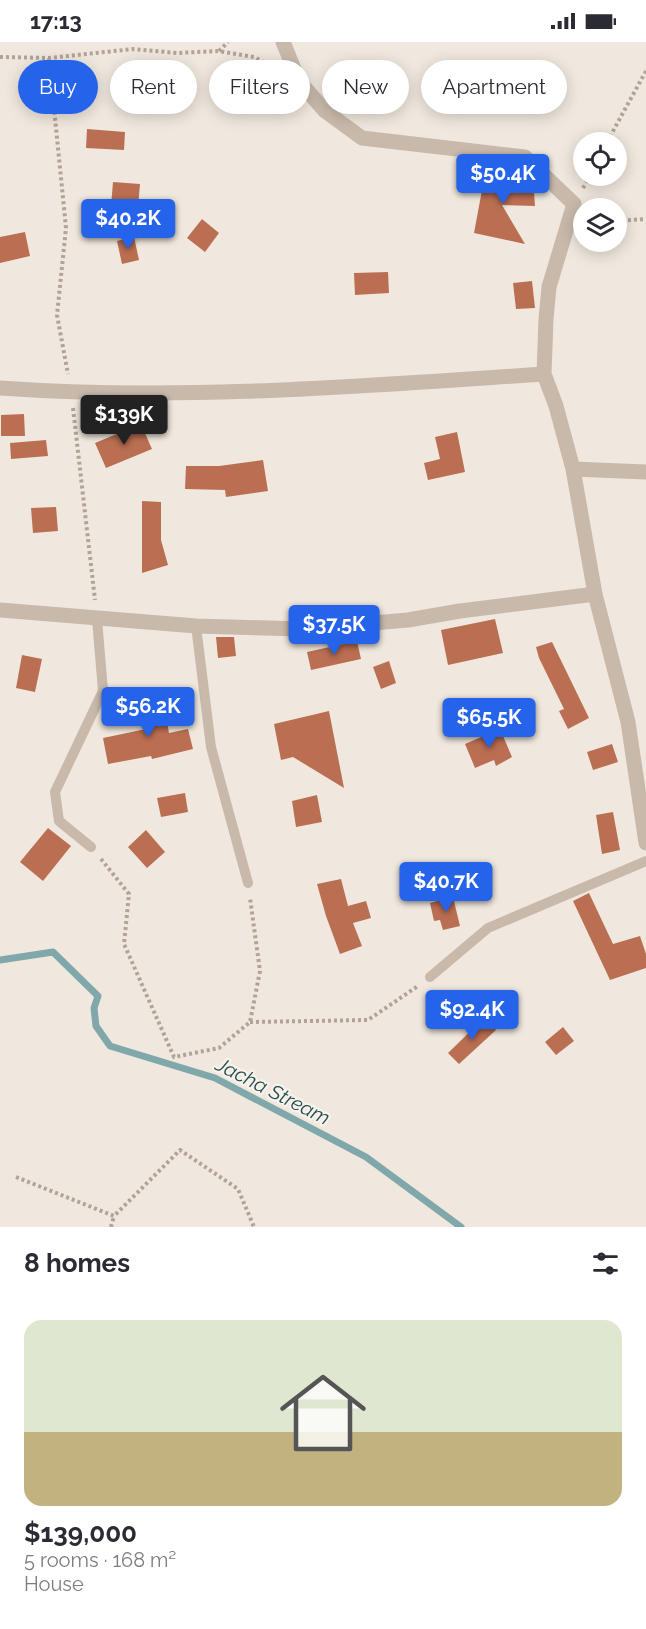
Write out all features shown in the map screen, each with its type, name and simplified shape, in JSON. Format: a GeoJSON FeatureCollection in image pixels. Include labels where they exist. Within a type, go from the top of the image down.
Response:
{"type":"FeatureCollection","features":[{"type":"Feature","properties":{"kind":"street"},"geometry":{"type":"LineString","coordinates":[[283,42],[290,60]]}},
{"type":"Feature","properties":{"kind":"street"},"geometry":{"type":"LineString","coordinates":[[310,94],[325,111],[362,138],[525,157],[574,204],[549,287],[544,374],[556,406],[573,469],[595,594],[628,722],[646,843]]}},
{"type":"Feature","properties":{"kind":"street"},"geometry":{"type":"LineString","coordinates":[[0,388],[71,393],[295,390],[544,374]]}},
{"type":"Feature","properties":{"kind":"street"},"geometry":{"type":"LineString","coordinates":[[573,469],[646,472]]}},
{"type":"Feature","properties":{"kind":"street"},"geometry":{"type":"LineString","coordinates":[[0,610],[196,626],[303,629],[360,625],[595,594]]}},
{"type":"Feature","properties":{"kind":"lane"},"geometry":{"type":"LineString","coordinates":[[91,847],[59,821],[55,792],[103,691],[98,619]]}},
{"type":"Feature","properties":{"kind":"lane"},"geometry":{"type":"LineString","coordinates":[[196,626],[211,747],[248,883]]}},
{"type":"Feature","properties":{"kind":"lane"},"geometry":{"type":"LineString","coordinates":[[430,977],[488,928],[646,861]]}},
{"type":"Feature","properties":{"kind":"path"},"geometry":{"type":"LineString","coordinates":[[218,51],[228,42]]}},
{"type":"Feature","properties":{"kind":"path"},"geometry":{"type":"LineString","coordinates":[[0,57],[49,58],[133,49],[177,53],[218,51],[260,60]]}},
{"type":"Feature","properties":{"kind":"path"},"geometry":{"type":"LineString","coordinates":[[49,58],[66,228],[57,315],[71,393],[98,619]]}},
{"type":"Feature","properties":{"kind":"path"},"geometry":{"type":"LineString","coordinates":[[612,132],[646,70]]}},
{"type":"Feature","properties":{"kind":"path"},"geometry":{"type":"LineString","coordinates":[[627,220],[646,219]]}},
{"type":"Feature","properties":{"kind":"path"},"geometry":{"type":"LineString","coordinates":[[91,847],[129,894],[124,944],[174,1057],[219,1048],[250,1022],[368,1020],[430,977]]}},
{"type":"Feature","properties":{"kind":"path"},"geometry":{"type":"LineString","coordinates":[[248,883],[260,970],[250,1022]]}},
{"type":"Feature","properties":{"kind":"path"},"geometry":{"type":"LineString","coordinates":[[111,1227],[114,1216],[180,1150],[238,1189],[254,1227]]}},
{"type":"Feature","properties":{"kind":"path"},"geometry":{"type":"LineString","coordinates":[[16,1177],[114,1216]]}},
{"type":"Feature","properties":{"kind":"building"},"geometry":{"type":"Polygon","coordinates":[[[87,129],[125,132],[124,150],[86,148],[87,129]]]}},
{"type":"Feature","properties":{"kind":"building"},"geometry":{"type":"Polygon","coordinates":[[[485,174],[529,175],[533,178],[535,206],[502,205],[525,244],[474,233],[485,174]]]}},
{"type":"Feature","properties":{"kind":"building"},"geometry":{"type":"Polygon","coordinates":[[[113,182],[140,184],[138,208],[111,206],[113,182]]]}},
{"type":"Feature","properties":{"kind":"building"},"geometry":{"type":"Polygon","coordinates":[[[202,219],[219,233],[205,252],[187,238],[202,219]]]}},
{"type":"Feature","properties":{"kind":"building"},"geometry":{"type":"Polygon","coordinates":[[[25,232],[30,256],[0,263],[0,237],[25,232]]]}},
{"type":"Feature","properties":{"kind":"building"},"geometry":{"type":"Polygon","coordinates":[[[134,237],[139,260],[122,264],[117,241],[134,237]]]}},
{"type":"Feature","properties":{"kind":"building"},"geometry":{"type":"Polygon","coordinates":[[[388,272],[389,293],[355,295],[354,273],[388,272]]]}},
{"type":"Feature","properties":{"kind":"building"},"geometry":{"type":"Polygon","coordinates":[[[532,281],[535,308],[516,309],[513,283],[532,281]]]}},
{"type":"Feature","properties":{"kind":"building"},"geometry":{"type":"Polygon","coordinates":[[[24,414],[25,436],[1,436],[1,415],[24,414]]]}},
{"type":"Feature","properties":{"kind":"building"},"geometry":{"type":"Polygon","coordinates":[[[141,424],[152,449],[106,468],[95,443],[141,424]]]}},
{"type":"Feature","properties":{"kind":"building"},"geometry":{"type":"Polygon","coordinates":[[[457,432],[465,472],[428,480],[424,463],[440,459],[435,437],[457,432]]]}},
{"type":"Feature","properties":{"kind":"building"},"geometry":{"type":"Polygon","coordinates":[[[46,440],[48,456],[11,459],[10,443],[46,440]]]}},
{"type":"Feature","properties":{"kind":"building"},"geometry":{"type":"Polygon","coordinates":[[[263,460],[268,491],[226,497],[225,490],[185,489],[186,466],[219,466],[263,460]]]}},
{"type":"Feature","properties":{"kind":"building"},"geometry":{"type":"Polygon","coordinates":[[[142,501],[161,502],[161,540],[168,565],[142,573],[142,501]]]}},
{"type":"Feature","properties":{"kind":"building"},"geometry":{"type":"Polygon","coordinates":[[[56,507],[58,531],[33,533],[31,508],[56,507]]]}},
{"type":"Feature","properties":{"kind":"building"},"geometry":{"type":"Polygon","coordinates":[[[495,619],[503,653],[448,665],[441,630],[495,619]]]}},
{"type":"Feature","properties":{"kind":"building"},"geometry":{"type":"Polygon","coordinates":[[[216,637],[234,637],[236,656],[218,658],[216,637]]]}},
{"type":"Feature","properties":{"kind":"building"},"geometry":{"type":"Polygon","coordinates":[[[357,641],[361,659],[311,670],[307,652],[357,641]]]}},
{"type":"Feature","properties":{"kind":"building"},"geometry":{"type":"Polygon","coordinates":[[[552,642],[589,718],[568,729],[559,711],[564,709],[536,647],[552,642]]]}},
{"type":"Feature","properties":{"kind":"building"},"geometry":{"type":"Polygon","coordinates":[[[22,655],[42,659],[35,692],[16,688],[22,655]]]}},
{"type":"Feature","properties":{"kind":"building"},"geometry":{"type":"Polygon","coordinates":[[[389,661],[396,683],[381,689],[373,667],[389,661]]]}},
{"type":"Feature","properties":{"kind":"building"},"geometry":{"type":"Polygon","coordinates":[[[163,700],[169,733],[188,729],[193,749],[152,759],[151,756],[108,764],[103,738],[146,729],[141,705],[163,700]]]}},
{"type":"Feature","properties":{"kind":"building"},"geometry":{"type":"Polygon","coordinates":[[[329,711],[344,788],[293,757],[281,760],[274,724],[329,711]]]}},
{"type":"Feature","properties":{"kind":"building"},"geometry":{"type":"Polygon","coordinates":[[[500,729],[512,757],[496,766],[494,760],[475,768],[465,744],[500,729]]]}},
{"type":"Feature","properties":{"kind":"building"},"geometry":{"type":"Polygon","coordinates":[[[612,744],[618,762],[593,770],[587,752],[612,744]]]}},
{"type":"Feature","properties":{"kind":"building"},"geometry":{"type":"Polygon","coordinates":[[[185,793],[188,812],[161,817],[157,798],[185,793]]]}},
{"type":"Feature","properties":{"kind":"building"},"geometry":{"type":"Polygon","coordinates":[[[317,795],[322,822],[296,827],[292,801],[317,795]]]}},
{"type":"Feature","properties":{"kind":"building"},"geometry":{"type":"Polygon","coordinates":[[[613,812],[620,850],[602,854],[596,815],[613,812]]]}},
{"type":"Feature","properties":{"kind":"building"},"geometry":{"type":"Polygon","coordinates":[[[48,828],[71,846],[43,881],[20,862],[48,828]]]}},
{"type":"Feature","properties":{"kind":"building"},"geometry":{"type":"Polygon","coordinates":[[[146,830],[165,852],[147,868],[128,847],[146,830]]]}},
{"type":"Feature","properties":{"kind":"building"},"geometry":{"type":"Polygon","coordinates":[[[341,879],[348,906],[366,901],[371,918],[353,923],[362,946],[340,954],[317,884],[341,879]]]}},
{"type":"Feature","properties":{"kind":"building"},"geometry":{"type":"Polygon","coordinates":[[[589,893],[613,944],[640,936],[646,954],[646,968],[610,980],[573,901],[589,893]]]}},
{"type":"Feature","properties":{"kind":"building"},"geometry":{"type":"Polygon","coordinates":[[[453,897],[460,926],[443,930],[440,920],[434,921],[430,903],[453,897]]]}},
{"type":"Feature","properties":{"kind":"building"},"geometry":{"type":"Polygon","coordinates":[[[485,1017],[496,1030],[459,1064],[448,1053],[485,1017]]]}},
{"type":"Feature","properties":{"kind":"building"},"geometry":{"type":"Polygon","coordinates":[[[563,1027],[574,1041],[556,1055],[545,1042],[563,1027]]]}},
{"type":"Feature","properties":{"kind":"waterway","name":"Jacha Stream"},"geometry":{"type":"LineString","coordinates":[[0,960],[53,952],[98,996],[94,1008],[96,1026],[110,1046],[215,1078],[366,1157],[461,1227]]}}]}
